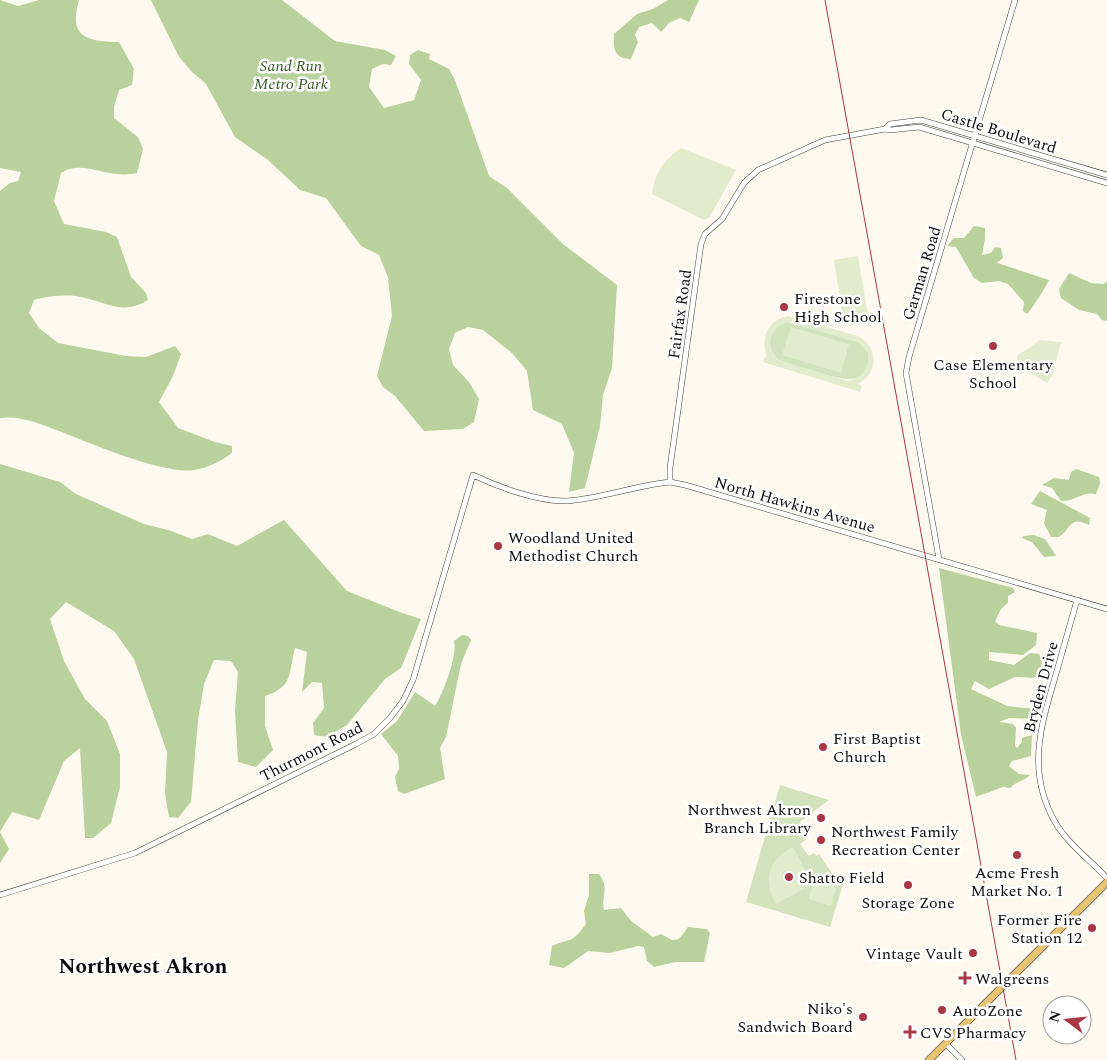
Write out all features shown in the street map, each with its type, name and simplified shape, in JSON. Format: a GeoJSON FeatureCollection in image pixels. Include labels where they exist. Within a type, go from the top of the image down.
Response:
{"type":"FeatureCollection","features":[{"type":"Feature","properties":{"kind":"main road"},"geometry":{"type":"LineString","coordinates":[[929,1060],[1107,882]]}},
{"type":"Feature","properties":{"kind":"street","name":"Garman Road"},"geometry":{"type":"LineString","coordinates":[[938,559],[906,373],[1016,0]]}},
{"type":"Feature","properties":{"kind":"street","name":"Castle Boulevard"},"geometry":{"type":"LineString","coordinates":[[885,129],[890,124],[921,120],[1107,175]]}},
{"type":"Feature","properties":{"kind":"street","name":"Castle Boulevard"},"geometry":{"type":"LineString","coordinates":[[758,170],[825,140],[885,129],[919,127],[1107,183]]}},
{"type":"Feature","properties":{"kind":"street","name":"Fairfax Road"},"geometry":{"type":"LineString","coordinates":[[670,482],[670,468],[701,244],[705,234],[722,219],[743,185],[758,170]]}},
{"type":"Feature","properties":{"kind":"street","name":"North Hawkins Avenue"},"geometry":{"type":"LineString","coordinates":[[473,474],[504,487],[547,499],[564,501],[670,482],[1107,609]]}},
{"type":"Feature","properties":{"kind":"street","name":"Thurmont Road"},"geometry":{"type":"LineString","coordinates":[[0,895],[135,853],[374,734],[399,707],[413,680],[473,474]]}},
{"type":"Feature","properties":{"kind":"street","name":"Bryden Drive"},"geometry":{"type":"LineString","coordinates":[[1077,600],[1041,723],[1038,746],[1039,770],[1043,794],[1056,823],[1107,878]]}},
{"type":"Feature","properties":{"kind":"street"},"geometry":{"type":"LineString","coordinates":[[946,1044],[962,1060]]}},
{"type":"Feature","properties":{"kind":"green space"},"geometry":{"type":"Polygon","coordinates":[[[0,0],[18,6],[39,0],[79,0],[76,13],[78,30],[89,38],[119,42],[134,69],[132,85],[119,90],[114,107],[114,118],[138,137],[143,149],[137,173],[116,174],[78,168],[69,169],[61,173],[54,201],[64,224],[106,232],[117,237],[131,277],[146,293],[148,300],[139,305],[122,307],[75,296],[51,297],[34,300],[29,313],[39,328],[58,343],[126,356],[146,357],[175,346],[181,354],[173,376],[159,402],[178,428],[215,442],[232,446],[232,453],[214,464],[194,470],[165,468],[107,450],[38,423],[23,419],[0,418],[0,191],[10,183],[18,181],[21,172],[0,168],[0,0]]]}},
{"type":"Feature","properties":{"kind":"green space","name":"Sand Run Metro Park"},"geometry":{"type":"Polygon","coordinates":[[[151,0],[282,0],[335,41],[385,50],[396,56],[391,65],[383,64],[372,69],[369,87],[384,108],[414,100],[421,80],[409,64],[410,55],[418,50],[430,54],[429,59],[449,69],[455,80],[489,176],[507,188],[563,244],[617,285],[612,368],[603,395],[600,426],[585,488],[569,492],[574,453],[562,424],[533,410],[527,371],[512,353],[483,330],[468,327],[455,333],[449,349],[453,365],[469,382],[479,399],[474,422],[463,429],[424,431],[395,396],[383,387],[377,376],[392,316],[388,277],[379,255],[361,246],[326,198],[300,190],[268,160],[235,137],[206,84],[179,57],[151,0]]]}},
{"type":"Feature","properties":{"kind":"green space"},"geometry":{"type":"Polygon","coordinates":[[[668,0],[699,0],[689,22],[680,18],[669,23],[661,32],[652,23],[639,27],[635,35],[638,42],[631,59],[625,59],[618,55],[614,48],[614,34],[637,14],[653,9],[668,0]]]}},
{"type":"Feature","properties":{"kind":"green space"},"geometry":{"type":"Polygon","coordinates":[[[681,148],[736,170],[709,218],[704,220],[652,194],[655,180],[661,167],[681,148]]]}},
{"type":"Feature","properties":{"kind":"green space"},"geometry":{"type":"Polygon","coordinates":[[[974,226],[985,228],[982,255],[991,253],[995,247],[1001,248],[1003,258],[997,263],[1049,280],[1027,314],[1023,311],[1024,302],[1008,284],[999,281],[982,283],[974,278],[956,247],[947,246],[954,238],[964,238],[974,226]]]}},
{"type":"Feature","properties":{"kind":"green space"},"geometry":{"type":"Polygon","coordinates":[[[858,256],[869,322],[844,326],[834,260],[858,256]]]}},
{"type":"Feature","properties":{"kind":"green space"},"geometry":{"type":"Polygon","coordinates":[[[1069,273],[1091,283],[1104,284],[1107,281],[1107,321],[1102,320],[1097,314],[1079,310],[1061,298],[1059,289],[1069,273]]]}},
{"type":"Feature","properties":{"kind":"green space"},"geometry":{"type":"Polygon","coordinates":[[[788,316],[858,336],[865,341],[873,353],[874,360],[870,373],[858,384],[862,386],[860,392],[763,362],[765,357],[767,357],[764,344],[767,331],[770,326],[781,318],[788,316]],[[787,322],[776,329],[770,344],[771,350],[779,360],[847,381],[861,375],[868,363],[868,353],[859,342],[787,322]]]}},
{"type":"Feature","properties":{"kind":"green space"},"geometry":{"type":"Polygon","coordinates":[[[787,322],[859,342],[868,353],[868,365],[865,373],[852,379],[843,379],[779,360],[771,349],[771,338],[776,329],[787,322]]]}},
{"type":"Feature","properties":{"kind":"green space"},"geometry":{"type":"Polygon","coordinates":[[[791,327],[849,344],[841,373],[782,355],[791,327]]]}},
{"type":"Feature","properties":{"kind":"green space"},"geometry":{"type":"Polygon","coordinates":[[[1040,340],[1061,342],[1053,374],[1047,383],[1029,372],[1017,359],[1017,356],[1040,340]]]}},
{"type":"Feature","properties":{"kind":"green space"},"geometry":{"type":"Polygon","coordinates":[[[0,464],[60,482],[76,494],[144,524],[192,539],[208,534],[237,546],[284,520],[347,591],[421,619],[401,668],[385,679],[347,725],[326,737],[314,735],[313,723],[324,708],[322,683],[312,682],[302,692],[307,652],[295,648],[290,672],[285,683],[281,688],[265,696],[265,726],[273,750],[256,767],[238,762],[235,710],[238,672],[231,661],[214,660],[204,684],[198,720],[191,802],[178,818],[169,817],[165,793],[167,752],[134,659],[114,631],[66,602],[50,619],[64,661],[85,699],[107,721],[120,754],[120,787],[111,823],[93,838],[85,838],[80,748],[64,761],[39,820],[12,812],[0,832],[0,464]]]}},
{"type":"Feature","properties":{"kind":"green space"},"geometry":{"type":"Polygon","coordinates":[[[1076,469],[1099,477],[1100,483],[1096,494],[1086,494],[1061,501],[1052,488],[1042,485],[1054,478],[1069,480],[1071,472],[1076,469]]]}},
{"type":"Feature","properties":{"kind":"green space"},"geometry":{"type":"Polygon","coordinates":[[[1040,491],[1090,518],[1089,525],[1078,521],[1074,522],[1059,537],[1051,537],[1044,523],[1047,510],[1031,504],[1040,491]]]}},
{"type":"Feature","properties":{"kind":"green space"},"geometry":{"type":"Polygon","coordinates":[[[1034,535],[1045,539],[1056,556],[1044,557],[1032,542],[1022,538],[1023,536],[1034,535]]]}},
{"type":"Feature","properties":{"kind":"green space"},"geometry":{"type":"Polygon","coordinates":[[[939,568],[1013,588],[1015,592],[1008,596],[1008,603],[1001,609],[995,621],[999,625],[1037,633],[1036,645],[1023,655],[989,652],[989,660],[1014,665],[1030,653],[1039,654],[1042,660],[1037,678],[1015,677],[989,689],[975,681],[971,689],[1007,706],[1036,709],[1038,715],[1035,719],[1009,718],[999,722],[1013,724],[1016,728],[1015,746],[1017,748],[1022,742],[1022,738],[1032,735],[1031,756],[1012,761],[1009,766],[1019,774],[1030,775],[1010,788],[1003,787],[976,797],[961,735],[939,568]]]}},
{"type":"Feature","properties":{"kind":"green space"},"geometry":{"type":"Polygon","coordinates":[[[462,635],[468,636],[471,640],[461,664],[446,737],[440,748],[445,779],[404,794],[398,791],[395,777],[399,769],[398,756],[381,734],[397,721],[415,692],[435,706],[446,684],[452,664],[455,647],[454,641],[462,635]]]}},
{"type":"Feature","properties":{"kind":"green space"},"geometry":{"type":"Polygon","coordinates":[[[780,785],[829,800],[800,822],[809,835],[802,834],[806,840],[800,844],[809,856],[814,853],[817,856],[819,854],[835,878],[844,881],[830,927],[746,902],[780,785]]]}},
{"type":"Feature","properties":{"kind":"green space"},"geometry":{"type":"Polygon","coordinates":[[[0,832],[9,849],[0,863],[0,832]]]}},
{"type":"Feature","properties":{"kind":"green space","name":"Shatto Field"},"geometry":{"type":"Polygon","coordinates":[[[793,847],[812,883],[776,904],[769,887],[770,871],[778,858],[793,847]]]}},
{"type":"Feature","properties":{"kind":"green space"},"geometry":{"type":"Polygon","coordinates":[[[589,874],[599,874],[602,879],[605,888],[604,910],[621,908],[631,921],[653,937],[661,934],[672,940],[679,939],[688,927],[707,929],[710,933],[704,962],[676,962],[654,967],[647,961],[644,947],[638,946],[610,953],[588,951],[564,968],[549,965],[552,946],[571,940],[586,924],[584,911],[589,895],[589,874]]]}},
{"type":"Feature","properties":{"kind":"green space"},"geometry":{"type":"Polygon","coordinates":[[[815,878],[837,885],[831,906],[809,899],[815,878]]]}},
{"type":"Feature","properties":{"kind":"railway"},"geometry":{"type":"LineString","coordinates":[[825,0],[1016,1060]]}},
{"type":"Feature","properties":{"kind":"place","name":"Firestone High School"},"geometry":{"type":"Point","coordinates":[784,307]}},
{"type":"Feature","properties":{"kind":"place","name":"Case Elementary School"},"geometry":{"type":"Point","coordinates":[993,346]}},
{"type":"Feature","properties":{"kind":"place","name":"Woodland United Methodist Church"},"geometry":{"type":"Point","coordinates":[498,546]}},
{"type":"Feature","properties":{"kind":"place","name":"First Baptist Church"},"geometry":{"type":"Point","coordinates":[823,747]}},
{"type":"Feature","properties":{"kind":"place","name":"Northwest Akron Branch Library"},"geometry":{"type":"Point","coordinates":[821,818]}},
{"type":"Feature","properties":{"kind":"place","name":"Northwest Family Recreation Center"},"geometry":{"type":"Point","coordinates":[821,840]}},
{"type":"Feature","properties":{"kind":"place","name":"Acme Fresh Market No. 1"},"geometry":{"type":"Point","coordinates":[1017,855]}},
{"type":"Feature","properties":{"kind":"place","name":"Shatto Field"},"geometry":{"type":"Point","coordinates":[789,877]}},
{"type":"Feature","properties":{"kind":"place","name":"Storage Zone"},"geometry":{"type":"Point","coordinates":[908,885]}},
{"type":"Feature","properties":{"kind":"place","name":"Former Fire Station 12"},"geometry":{"type":"Point","coordinates":[1092,928]}},
{"type":"Feature","properties":{"kind":"place","name":"Vintage Vault"},"geometry":{"type":"Point","coordinates":[973,953]}},
{"type":"Feature","properties":{"kind":"place","name":"Walgreens"},"geometry":{"type":"Point","coordinates":[965,978]}},
{"type":"Feature","properties":{"kind":"place","name":"AutoZone"},"geometry":{"type":"Point","coordinates":[942,1010]}},
{"type":"Feature","properties":{"kind":"place","name":"Niko's Sandwich Board"},"geometry":{"type":"Point","coordinates":[863,1017]}},
{"type":"Feature","properties":{"kind":"place","name":"CVS Pharmacy"},"geometry":{"type":"Point","coordinates":[910,1032]}},
{"type":"Feature","properties":{"kind":"district","name":"Northwest Akron"},"geometry":{"type":"Point","coordinates":[143,966]}}]}
